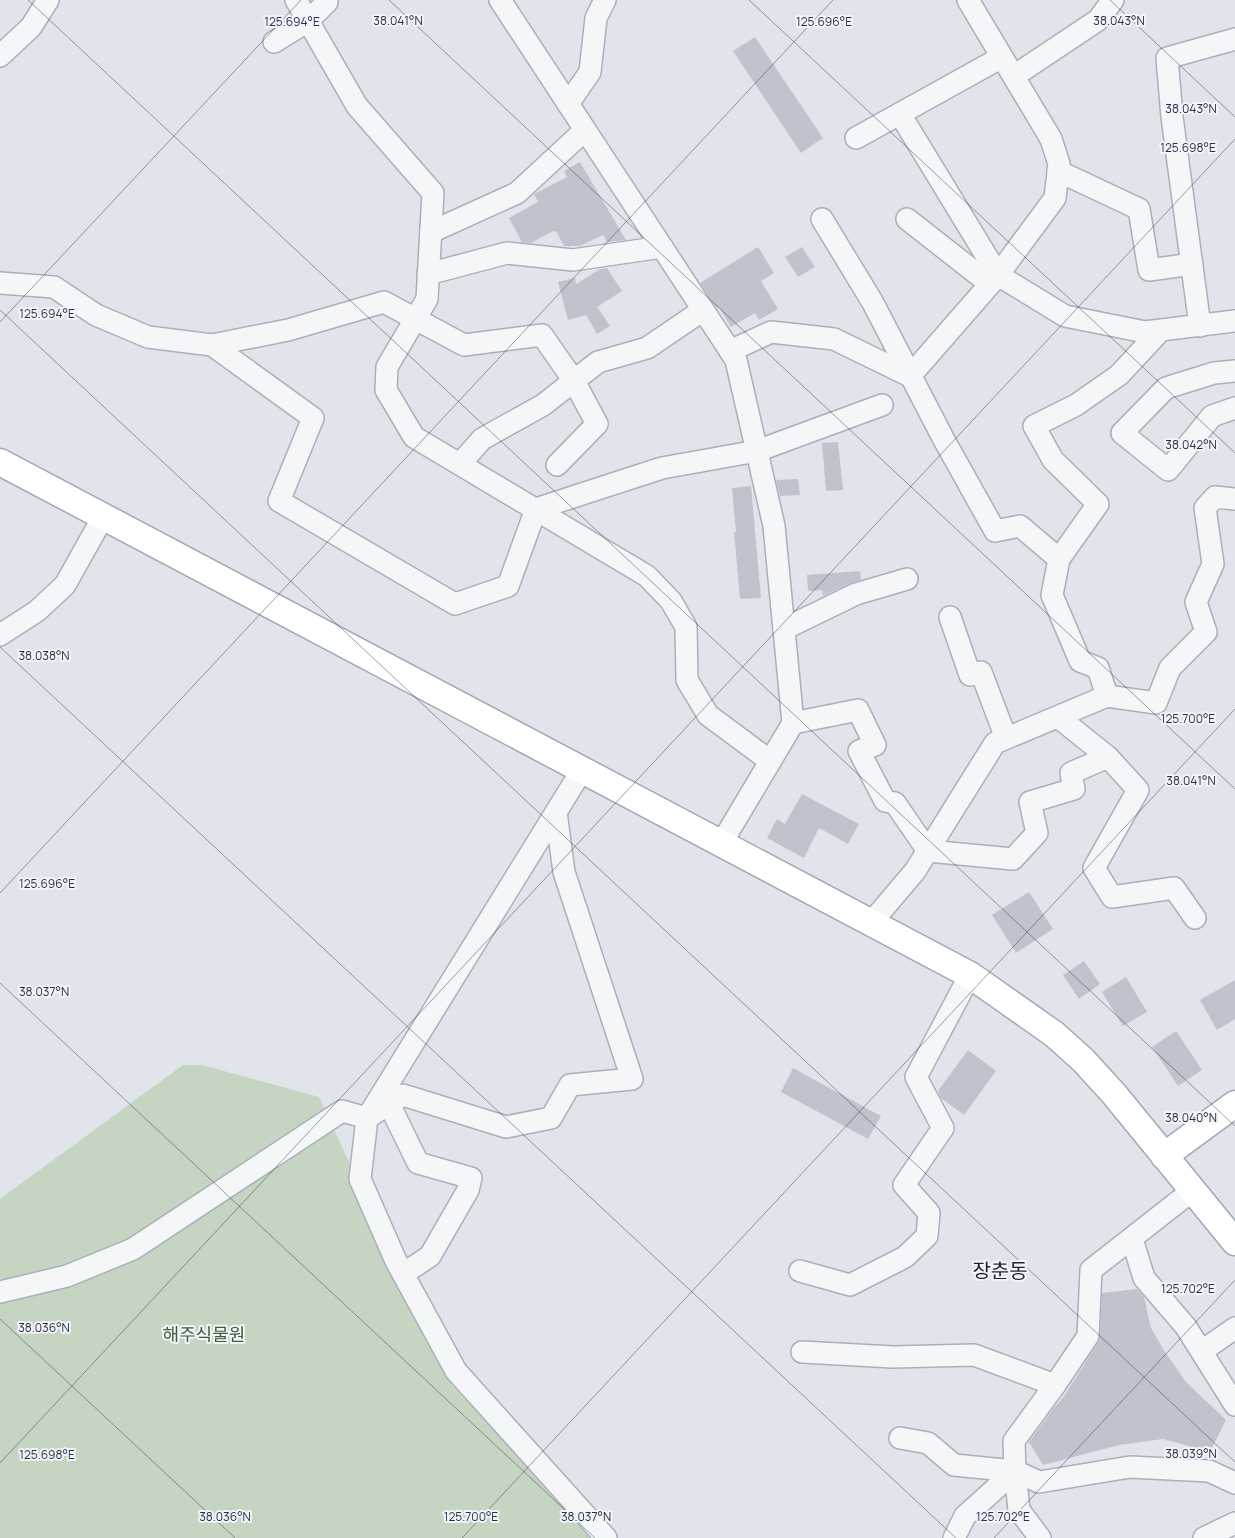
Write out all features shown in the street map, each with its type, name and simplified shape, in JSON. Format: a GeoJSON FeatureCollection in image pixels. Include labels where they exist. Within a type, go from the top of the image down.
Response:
{"type":"FeatureCollection","features":[{"type":"Feature","properties":{"kind":"main road"},"geometry":{"type":"LineString","coordinates":[[0,462],[970,975],[1054,1034],[1083,1060],[1114,1094],[1235,1242]]}},
{"type":"Feature","properties":{"kind":"main road"},"geometry":{"type":"LineString","coordinates":[[1164,1156],[1235,1104]]}},
{"type":"Feature","properties":{"kind":"street"},"geometry":{"type":"LineString","coordinates":[[0,56],[31,27],[48,0]]}},
{"type":"Feature","properties":{"kind":"street"},"geometry":{"type":"LineString","coordinates":[[296,0],[357,106],[433,193],[427,299],[387,367],[386,390],[414,437],[647,576],[671,601],[686,627],[687,680],[708,715],[770,761]]}},
{"type":"Feature","properties":{"kind":"street"},"geometry":{"type":"LineString","coordinates":[[274,42],[308,21],[327,0]]}},
{"type":"Feature","properties":{"kind":"street"},"geometry":{"type":"LineString","coordinates":[[500,0],[736,360],[774,526],[793,723],[721,844]]}},
{"type":"Feature","properties":{"kind":"street"},"geometry":{"type":"LineString","coordinates":[[568,104],[590,72],[596,18],[605,0]]}},
{"type":"Feature","properties":{"kind":"street"},"geometry":{"type":"LineString","coordinates":[[910,376],[994,279],[1055,198],[1059,164],[1051,140],[968,0]]}},
{"type":"Feature","properties":{"kind":"street"},"geometry":{"type":"LineString","coordinates":[[1014,76],[1098,20],[1113,0]]}},
{"type":"Feature","properties":{"kind":"street"},"geometry":{"type":"LineString","coordinates":[[1200,326],[1172,117],[1167,58],[1235,39]]}},
{"type":"Feature","properties":{"kind":"street"},"geometry":{"type":"LineString","coordinates":[[856,138],[1002,57]]}},
{"type":"Feature","properties":{"kind":"street"},"geometry":{"type":"LineString","coordinates":[[900,114],[994,279]]}},
{"type":"Feature","properties":{"kind":"street"},"geometry":{"type":"LineString","coordinates":[[431,232],[517,193],[585,130]]}},
{"type":"Feature","properties":{"kind":"street"},"geometry":{"type":"LineString","coordinates":[[1058,171],[1139,209],[1149,270],[1192,264]]}},
{"type":"Feature","properties":{"kind":"street"},"geometry":{"type":"LineString","coordinates":[[822,219],[873,303],[910,376],[996,531],[1020,526],[1059,559]]}},
{"type":"Feature","properties":{"kind":"street"},"geometry":{"type":"LineString","coordinates":[[907,219],[994,279],[1065,316],[1145,332],[1235,321]]}},
{"type":"Feature","properties":{"kind":"street"},"geometry":{"type":"LineString","coordinates":[[428,274],[507,253],[574,260],[662,247]]}},
{"type":"Feature","properties":{"kind":"street"},"geometry":{"type":"LineString","coordinates":[[0,283],[54,287],[96,315],[148,336],[212,345],[288,330],[384,302],[464,345],[542,334],[574,381],[597,424],[557,465]]}},
{"type":"Feature","properties":{"kind":"street"},"geometry":{"type":"LineString","coordinates":[[460,464],[482,439],[543,404],[598,362],[647,348],[703,310]]}},
{"type":"Feature","properties":{"kind":"street"},"geometry":{"type":"LineString","coordinates":[[1107,696],[1098,668],[1080,661],[1052,595],[1059,559],[1098,504],[1053,460],[1034,426],[1076,405],[1120,375],[1160,331]]}},
{"type":"Feature","properties":{"kind":"street"},"geometry":{"type":"LineString","coordinates":[[730,352],[772,332],[834,339],[910,376]]}},
{"type":"Feature","properties":{"kind":"street"},"geometry":{"type":"LineString","coordinates":[[212,345],[313,418],[279,501],[455,604],[508,586],[536,509]]}},
{"type":"Feature","properties":{"kind":"street"},"geometry":{"type":"LineString","coordinates":[[1235,371],[1214,373],[1166,388],[1122,433],[1168,470],[1212,416],[1235,408]]}},
{"type":"Feature","properties":{"kind":"street"},"geometry":{"type":"LineString","coordinates":[[536,509],[662,468],[757,451],[882,405]]}},
{"type":"Feature","properties":{"kind":"street"},"geometry":{"type":"LineString","coordinates":[[871,923],[915,871],[994,743],[1107,696],[1156,703],[1170,668],[1206,632],[1196,602],[1213,564],[1205,508],[1215,497],[1235,499]]}},
{"type":"Feature","properties":{"kind":"street"},"geometry":{"type":"LineString","coordinates":[[0,635],[37,611],[65,585],[103,517]]}},
{"type":"Feature","properties":{"kind":"street"},"geometry":{"type":"LineString","coordinates":[[784,629],[856,594],[907,579]]}},
{"type":"Feature","properties":{"kind":"street"},"geometry":{"type":"LineString","coordinates":[[950,617],[970,675],[981,672],[1006,738]]}},
{"type":"Feature","properties":{"kind":"street"},"geometry":{"type":"LineString","coordinates":[[793,723],[858,710],[874,745],[859,751],[886,801],[895,803],[928,851]]}},
{"type":"Feature","properties":{"kind":"street"},"geometry":{"type":"LineString","coordinates":[[1058,716],[1108,757],[1138,790],[1094,868],[1112,897],[1174,888],[1195,918]]}},
{"type":"Feature","properties":{"kind":"street"},"geometry":{"type":"LineString","coordinates":[[928,851],[1013,858],[1037,833],[1030,802],[1074,789],[1071,773],[1108,757]]}},
{"type":"Feature","properties":{"kind":"street"},"geometry":{"type":"LineString","coordinates":[[582,770],[367,1118],[360,1179],[396,1261],[456,1371],[606,1538]]}},
{"type":"Feature","properties":{"kind":"street"},"geometry":{"type":"LineString","coordinates":[[0,1292],[67,1276],[133,1249],[342,1111],[367,1118],[403,1095],[506,1127],[551,1118],[570,1085],[632,1079],[564,872],[556,812]]}},
{"type":"Feature","properties":{"kind":"street"},"geometry":{"type":"LineString","coordinates":[[800,1271],[850,1284],[905,1257],[926,1236],[929,1213],[904,1185],[943,1128],[916,1077],[970,975]]}},
{"type":"Feature","properties":{"kind":"street"},"geometry":{"type":"LineString","coordinates":[[389,1104],[418,1162],[471,1178],[468,1190],[430,1256],[403,1274]]}},
{"type":"Feature","properties":{"kind":"street"},"geometry":{"type":"LineString","coordinates":[[1040,1538],[1018,1510],[1014,1440],[1055,1385],[1088,1336],[1091,1270],[1193,1190]]}},
{"type":"Feature","properties":{"kind":"street"},"geometry":{"type":"LineString","coordinates":[[1132,1239],[1144,1278],[1186,1326],[1235,1406]]}},
{"type":"Feature","properties":{"kind":"street"},"geometry":{"type":"LineString","coordinates":[[1202,1351],[1235,1328]]}},
{"type":"Feature","properties":{"kind":"street"},"geometry":{"type":"LineString","coordinates":[[802,1352],[893,1357],[974,1355],[1055,1385]]}},
{"type":"Feature","properties":{"kind":"street"},"geometry":{"type":"LineString","coordinates":[[900,1438],[928,1443],[954,1465],[1015,1471],[1039,1482],[1130,1467],[1209,1471],[1235,1483]]}},
{"type":"Feature","properties":{"kind":"street"},"geometry":{"type":"LineString","coordinates":[[954,1538],[965,1516],[1015,1471]]}},
{"type":"Feature","properties":{"kind":"street"},"geometry":{"type":"LineString","coordinates":[[1204,1538],[1235,1523]]}},
{"type":"Feature","properties":{"kind":"green space","name":"해주식물원"},"geometry":{"type":"Polygon","coordinates":[[[183,1065],[202,1065],[319,1097],[452,1385],[595,1538],[0,1538],[0,1199],[183,1065]]]}},
{"type":"Feature","properties":{"kind":"building"},"geometry":{"type":"Polygon","coordinates":[[[755,37],[823,138],[801,153],[733,51],[755,37]]]}},
{"type":"Feature","properties":{"kind":"building"},"geometry":{"type":"Polygon","coordinates":[[[580,162],[626,240],[607,242],[603,235],[580,246],[564,246],[556,231],[553,231],[531,243],[522,242],[509,218],[538,202],[534,194],[567,177],[564,171],[580,162]]]}},
{"type":"Feature","properties":{"kind":"building"},"geometry":{"type":"Polygon","coordinates":[[[758,247],[774,273],[761,281],[778,309],[759,320],[755,313],[731,327],[719,307],[717,308],[700,283],[758,247]]]}},
{"type":"Feature","properties":{"kind":"building"},"geometry":{"type":"Polygon","coordinates":[[[802,247],[815,267],[798,277],[785,257],[802,247]]]}},
{"type":"Feature","properties":{"kind":"building"},"geometry":{"type":"Polygon","coordinates":[[[607,268],[622,291],[597,307],[610,326],[597,334],[586,315],[568,320],[558,282],[575,278],[576,284],[600,269],[607,268]]]}},
{"type":"Feature","properties":{"kind":"building"},"geometry":{"type":"Polygon","coordinates":[[[838,442],[843,490],[826,491],[822,443],[838,442]]]}},
{"type":"Feature","properties":{"kind":"building"},"geometry":{"type":"Polygon","coordinates":[[[798,479],[800,495],[780,496],[776,480],[798,479]]]}},
{"type":"Feature","properties":{"kind":"building"},"geometry":{"type":"Polygon","coordinates":[[[751,486],[761,598],[740,599],[732,488],[751,486]]]}},
{"type":"Feature","properties":{"kind":"building"},"geometry":{"type":"Polygon","coordinates":[[[860,571],[861,580],[823,596],[822,590],[808,591],[807,575],[860,571]]]}},
{"type":"Feature","properties":{"kind":"building"},"geometry":{"type":"Polygon","coordinates":[[[802,794],[859,824],[848,844],[819,828],[804,858],[767,838],[777,819],[785,824],[802,794]]]}},
{"type":"Feature","properties":{"kind":"building"},"geometry":{"type":"Polygon","coordinates":[[[1029,892],[1053,929],[1016,953],[992,915],[1029,892]]]}},
{"type":"Feature","properties":{"kind":"building"},"geometry":{"type":"Polygon","coordinates":[[[1084,961],[1100,984],[1079,999],[1063,975],[1084,961]]]}},
{"type":"Feature","properties":{"kind":"building"},"geometry":{"type":"Polygon","coordinates":[[[1126,977],[1147,1012],[1123,1026],[1102,992],[1126,977]]]}},
{"type":"Feature","properties":{"kind":"building"},"geometry":{"type":"Polygon","coordinates":[[[1235,980],[1235,1019],[1217,1030],[1200,1000],[1235,980]]]}},
{"type":"Feature","properties":{"kind":"building"},"geometry":{"type":"Polygon","coordinates":[[[1176,1031],[1202,1070],[1178,1086],[1152,1047],[1176,1031]]]}},
{"type":"Feature","properties":{"kind":"building"},"geometry":{"type":"Polygon","coordinates":[[[968,1050],[996,1071],[964,1115],[941,1098],[938,1091],[968,1050]]]}},
{"type":"Feature","properties":{"kind":"building"},"geometry":{"type":"Polygon","coordinates":[[[793,1068],[881,1116],[868,1139],[781,1092],[793,1068]]]}},
{"type":"Feature","properties":{"kind":"building"},"geometry":{"type":"Polygon","coordinates":[[[1137,1289],[1144,1297],[1151,1328],[1163,1349],[1186,1382],[1226,1420],[1210,1452],[1163,1439],[1119,1445],[1043,1465],[1029,1442],[1063,1398],[1098,1343],[1100,1337],[1102,1293],[1137,1289]]]}},
{"type":"Feature","properties":{"kind":"district","name":"장춘동"},"geometry":{"type":"Point","coordinates":[1000,1270]}}]}
